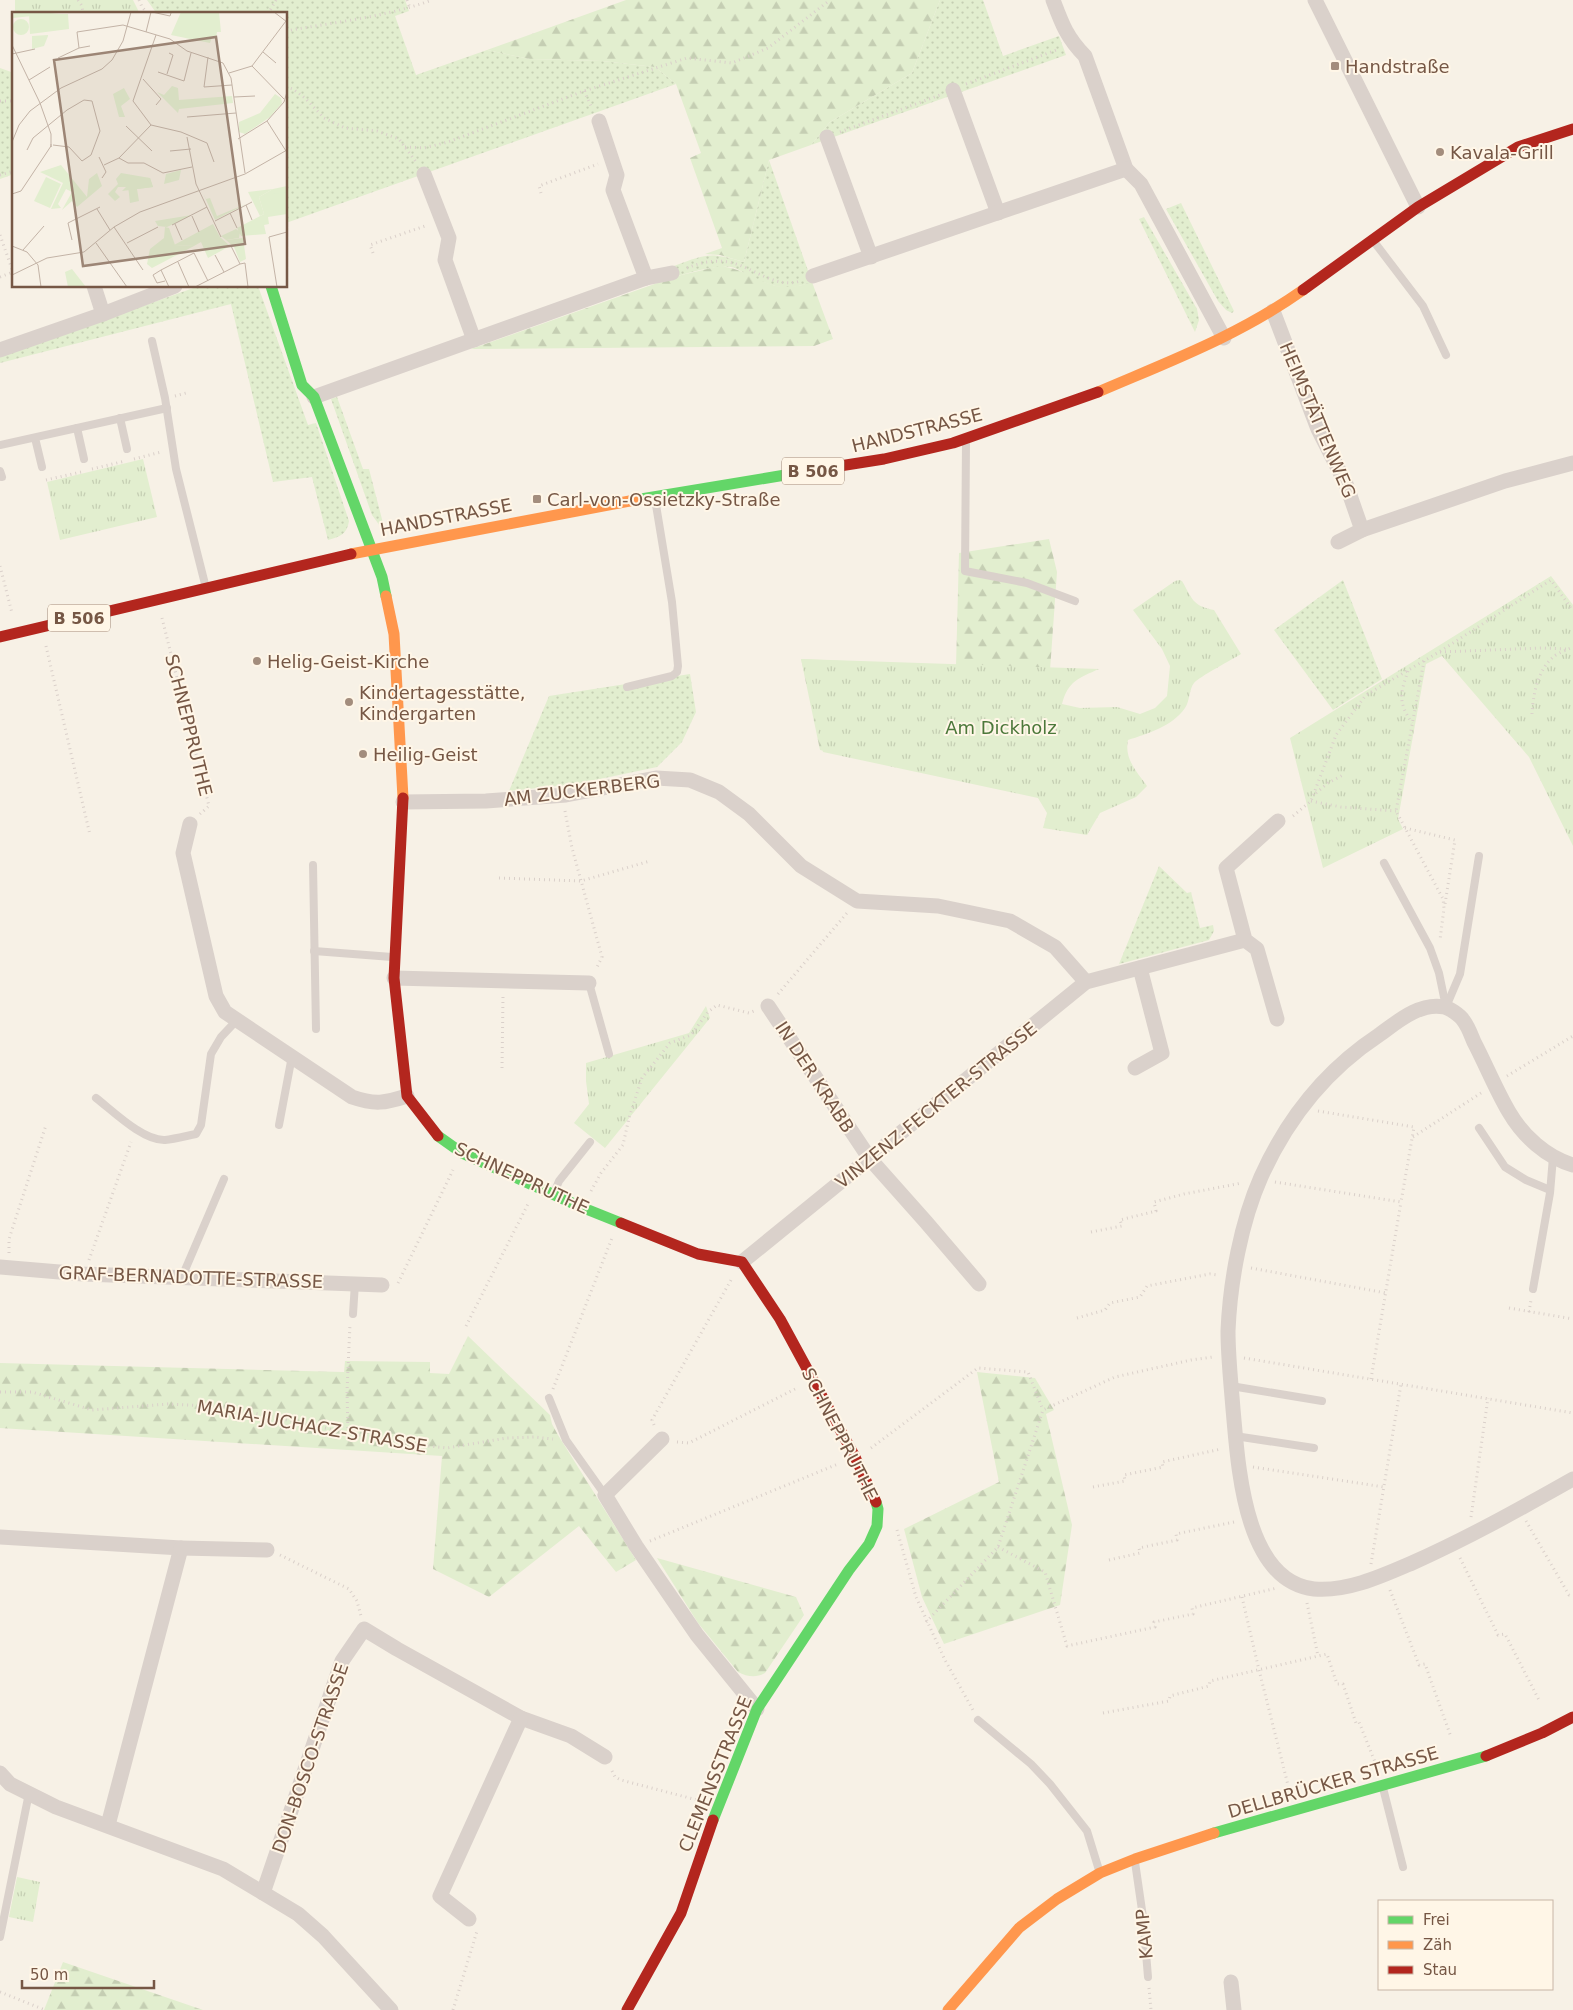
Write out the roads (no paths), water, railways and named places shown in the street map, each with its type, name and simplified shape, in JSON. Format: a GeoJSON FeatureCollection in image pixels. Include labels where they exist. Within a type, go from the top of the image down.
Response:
{"type":"FeatureCollection","features":[{"type":"Feature","properties":{"kind":"main road","name":"HANDSTRASSE"},"geometry":{"type":"LineString","coordinates":[[0,638],[372,548],[654,497],[884,459],[966,438],[1078,400],[1224,338],[1273,311],[1418,207],[1518,147],[1573,129]]}},
{"type":"Feature","properties":{"kind":"main road"},"geometry":{"type":"LineString","coordinates":[[273,288],[302,385],[314,397],[372,548],[382,577],[394,634],[403,802],[394,978],[408,1096]]}},
{"type":"Feature","properties":{"kind":"main road","name":"SCHNEPPRUTHE"},"geometry":{"type":"LineString","coordinates":[[408,1096],[438,1136],[462,1153],[618,1223],[698,1254],[742,1262],[780,1320],[855,1457],[878,1509]]}},
{"type":"Feature","properties":{"kind":"main road","name":"CLEMENSSTRASSE"},"geometry":{"type":"LineString","coordinates":[[627,2010],[681,1913],[718,1805],[756,1708],[849,1570],[869,1544],[876,1526],[878,1509]]}},
{"type":"Feature","properties":{"kind":"main road","name":"DELLBRÜCKER STRASSE"},"geometry":{"type":"LineString","coordinates":[[948,2010],[1019,1928],[1057,1899],[1100,1873],[1135,1858],[1215,1833],[1479,1759],[1542,1733],[1573,1717]]}},
{"type":"Feature","properties":{"kind":"street"},"geometry":{"type":"LineString","coordinates":[[1053,0],[1064,29],[1073,44],[1085,56],[1126,169],[1142,184],[1224,338]]}},
{"type":"Feature","properties":{"kind":"street"},"geometry":{"type":"LineString","coordinates":[[1315,0],[1418,207]]}},
{"type":"Feature","properties":{"kind":"street"},"geometry":{"type":"LineString","coordinates":[[953,90],[998,213]]}},
{"type":"Feature","properties":{"kind":"street"},"geometry":{"type":"LineString","coordinates":[[599,122],[617,175],[613,190],[646,278]]}},
{"type":"Feature","properties":{"kind":"street"},"geometry":{"type":"LineString","coordinates":[[827,137],[872,257]]}},
{"type":"Feature","properties":{"kind":"street"},"geometry":{"type":"LineString","coordinates":[[813,276],[1126,169]]}},
{"type":"Feature","properties":{"kind":"street"},"geometry":{"type":"LineString","coordinates":[[424,174],[449,238],[445,260],[474,340]]}},
{"type":"Feature","properties":{"kind":"street"},"geometry":{"type":"LineString","coordinates":[[314,397],[646,278],[672,273]]}},
{"type":"Feature","properties":{"kind":"street"},"geometry":{"type":"LineString","coordinates":[[95,288],[103,314]]}},
{"type":"Feature","properties":{"kind":"street"},"geometry":{"type":"LineString","coordinates":[[0,350],[170,288]]}},
{"type":"Feature","properties":{"kind":"street","name":"HEIMSTÄTTENWEG"},"geometry":{"type":"LineString","coordinates":[[1273,311],[1318,430],[1346,484],[1362,530]]}},
{"type":"Feature","properties":{"kind":"street"},"geometry":{"type":"LineString","coordinates":[[1338,542],[1362,530],[1505,481],[1573,463]]}},
{"type":"Feature","properties":{"kind":"street","name":"AM ZUCKERBERG"},"geometry":{"type":"LineString","coordinates":[[403,802],[486,801],[566,795],[656,778],[690,780],[720,792],[749,814],[801,866],[857,901],[938,906],[1010,922],[1054,947],[1086,982]]}},
{"type":"Feature","properties":{"kind":"street"},"geometry":{"type":"LineString","coordinates":[[1276,1019],[1257,949],[1245,940],[1226,868],[1278,822]]}},
{"type":"Feature","properties":{"kind":"street"},"geometry":{"type":"LineString","coordinates":[[190,824],[183,853],[216,996],[226,1012],[352,1097],[368,1102],[388,1102],[408,1096]]}},
{"type":"Feature","properties":{"kind":"street","name":"VINZENZ-FECKTER-STRASSE"},"geometry":{"type":"LineString","coordinates":[[742,1262],[1086,982],[1245,940]]}},
{"type":"Feature","properties":{"kind":"street"},"geometry":{"type":"LineString","coordinates":[[1135,1068],[1162,1053],[1140,968]]}},
{"type":"Feature","properties":{"kind":"street"},"geometry":{"type":"LineString","coordinates":[[394,978],[589,983]]}},
{"type":"Feature","properties":{"kind":"street","name":"IN DER KRABB"},"geometry":{"type":"LineString","coordinates":[[768,1006],[870,1159],[979,1284]]}},
{"type":"Feature","properties":{"kind":"street"},"geometry":{"type":"LineString","coordinates":[[1573,1165],[1553,1157],[1524,1133],[1509,1112],[1463,1019],[1446,1007],[1427,1006],[1407,1016],[1354,1052],[1320,1085],[1281,1138],[1260,1180],[1246,1224],[1235,1270],[1228,1329],[1228,1356],[1238,1464],[1249,1519],[1257,1541],[1269,1561],[1293,1583],[1311,1588],[1329,1589],[1384,1575],[1453,1545],[1573,1479]]}},
{"type":"Feature","properties":{"kind":"street","name":"GRAF-BERNADOTTE-STRASSE"},"geometry":{"type":"LineString","coordinates":[[4,1268],[83,1274],[382,1285]]}},
{"type":"Feature","properties":{"kind":"street"},"geometry":{"type":"LineString","coordinates":[[662,1439],[605,1495],[636,1546],[697,1635],[756,1708]]}},
{"type":"Feature","properties":{"kind":"street"},"geometry":{"type":"LineString","coordinates":[[0,1536],[181,1548],[267,1550]]}},
{"type":"Feature","properties":{"kind":"street"},"geometry":{"type":"LineString","coordinates":[[108,1825],[181,1548]]}},
{"type":"Feature","properties":{"kind":"street","name":"DON-BOSCO-STRASSE"},"geometry":{"type":"LineString","coordinates":[[263,1893],[342,1661],[364,1629],[521,1718]]}},
{"type":"Feature","properties":{"kind":"street"},"geometry":{"type":"LineString","coordinates":[[469,1919],[440,1896],[521,1718],[572,1736],[605,1757]]}},
{"type":"Feature","properties":{"kind":"street"},"geometry":{"type":"LineString","coordinates":[[0,1773],[10,1784],[56,1807],[223,1869],[298,1914],[323,1936],[391,2010]]}},
{"type":"Feature","properties":{"kind":"street"},"geometry":{"type":"LineString","coordinates":[[1231,1982],[1234,2010]]}},
{"type":"Feature","properties":{"kind":"lane"},"geometry":{"type":"LineString","coordinates":[[1373,240],[1423,306],[1446,355]]}},
{"type":"Feature","properties":{"kind":"lane"},"geometry":{"type":"LineString","coordinates":[[152,341],[167,408],[176,469],[207,589]]}},
{"type":"Feature","properties":{"kind":"lane"},"geometry":{"type":"LineString","coordinates":[[0,446],[167,408]]}},
{"type":"Feature","properties":{"kind":"lane"},"geometry":{"type":"LineString","coordinates":[[120,418],[127,449]]}},
{"type":"Feature","properties":{"kind":"lane"},"geometry":{"type":"LineString","coordinates":[[77,428],[84,459]]}},
{"type":"Feature","properties":{"kind":"lane"},"geometry":{"type":"LineString","coordinates":[[35,438],[42,467]]}},
{"type":"Feature","properties":{"kind":"lane"},"geometry":{"type":"LineString","coordinates":[[966,438],[965,571],[1027,583],[1075,601]]}},
{"type":"Feature","properties":{"kind":"lane"},"geometry":{"type":"LineString","coordinates":[[627,687],[672,676],[678,666],[672,602],[654,497]]}},
{"type":"Feature","properties":{"kind":"lane"},"geometry":{"type":"LineString","coordinates":[[1446,1007],[1460,974],[1479,856]]}},
{"type":"Feature","properties":{"kind":"lane"},"geometry":{"type":"LineString","coordinates":[[1384,863],[1430,948],[1439,972],[1446,1007]]}},
{"type":"Feature","properties":{"kind":"lane"},"geometry":{"type":"LineString","coordinates":[[313,865],[316,1029]]}},
{"type":"Feature","properties":{"kind":"lane"},"geometry":{"type":"LineString","coordinates":[[314,951],[395,958]]}},
{"type":"Feature","properties":{"kind":"lane"},"geometry":{"type":"LineString","coordinates":[[589,983],[609,1054]]}},
{"type":"Feature","properties":{"kind":"lane"},"geometry":{"type":"LineString","coordinates":[[96,1098],[132,1126],[158,1138],[164,1140],[196,1134],[201,1126],[210,1054],[221,1037],[237,1020]]}},
{"type":"Feature","properties":{"kind":"lane"},"geometry":{"type":"LineString","coordinates":[[279,1125],[292,1056]]}},
{"type":"Feature","properties":{"kind":"lane"},"geometry":{"type":"LineString","coordinates":[[1479,1128],[1505,1167],[1526,1180],[1550,1190]]}},
{"type":"Feature","properties":{"kind":"lane"},"geometry":{"type":"LineString","coordinates":[[553,1194],[559,1181],[590,1142]]}},
{"type":"Feature","properties":{"kind":"lane"},"geometry":{"type":"LineString","coordinates":[[1533,1289],[1550,1190],[1553,1157]]}},
{"type":"Feature","properties":{"kind":"lane"},"geometry":{"type":"LineString","coordinates":[[182,1277],[224,1179]]}},
{"type":"Feature","properties":{"kind":"lane"},"geometry":{"type":"LineString","coordinates":[[353,1314],[356,1283]]}},
{"type":"Feature","properties":{"kind":"lane"},"geometry":{"type":"LineString","coordinates":[[1231,1386],[1322,1401]]}},
{"type":"Feature","properties":{"kind":"lane"},"geometry":{"type":"LineString","coordinates":[[549,1398],[566,1440],[605,1495]]}},
{"type":"Feature","properties":{"kind":"lane"},"geometry":{"type":"LineString","coordinates":[[1236,1441],[1314,1448]]}},
{"type":"Feature","properties":{"kind":"lane"},"geometry":{"type":"LineString","coordinates":[[978,1720],[1031,1764],[1050,1784],[1086,1831],[1100,1873]]}},
{"type":"Feature","properties":{"kind":"lane"},"geometry":{"type":"LineString","coordinates":[[1383,1786],[1403,1867]]}},
{"type":"Feature","properties":{"kind":"lane"},"geometry":{"type":"LineString","coordinates":[[0,1937],[29,1793]]}},
{"type":"Feature","properties":{"kind":"lane","name":"KAMP"},"geometry":{"type":"LineString","coordinates":[[1135,1858],[1144,1916],[1148,1977]]}},
{"type":"Feature","properties":{"kind":"place","name":"Handstraße"},"geometry":{"type":"Point","coordinates":[1335,66]}},
{"type":"Feature","properties":{"kind":"place","name":"Kavala-Grill"},"geometry":{"type":"Point","coordinates":[1440,152]}},
{"type":"Feature","properties":{"kind":"place","name":"Carl-von-Ossietzky-Straße"},"geometry":{"type":"Point","coordinates":[537,499]}},
{"type":"Feature","properties":{"kind":"place","name":"Helig-Geist-Kirche"},"geometry":{"type":"Point","coordinates":[257,661]}},
{"type":"Feature","properties":{"kind":"place","name":"Kindertagesstätte, Kindergarten"},"geometry":{"type":"Point","coordinates":[349,702]}},
{"type":"Feature","properties":{"kind":"place","name":"Heilig-Geist"},"geometry":{"type":"Point","coordinates":[363,754]}},
{"type":"Feature","properties":{"kind":"park label","name":"Am Dickholz"},"geometry":{"type":"Point","coordinates":[1001,727]}}]}
